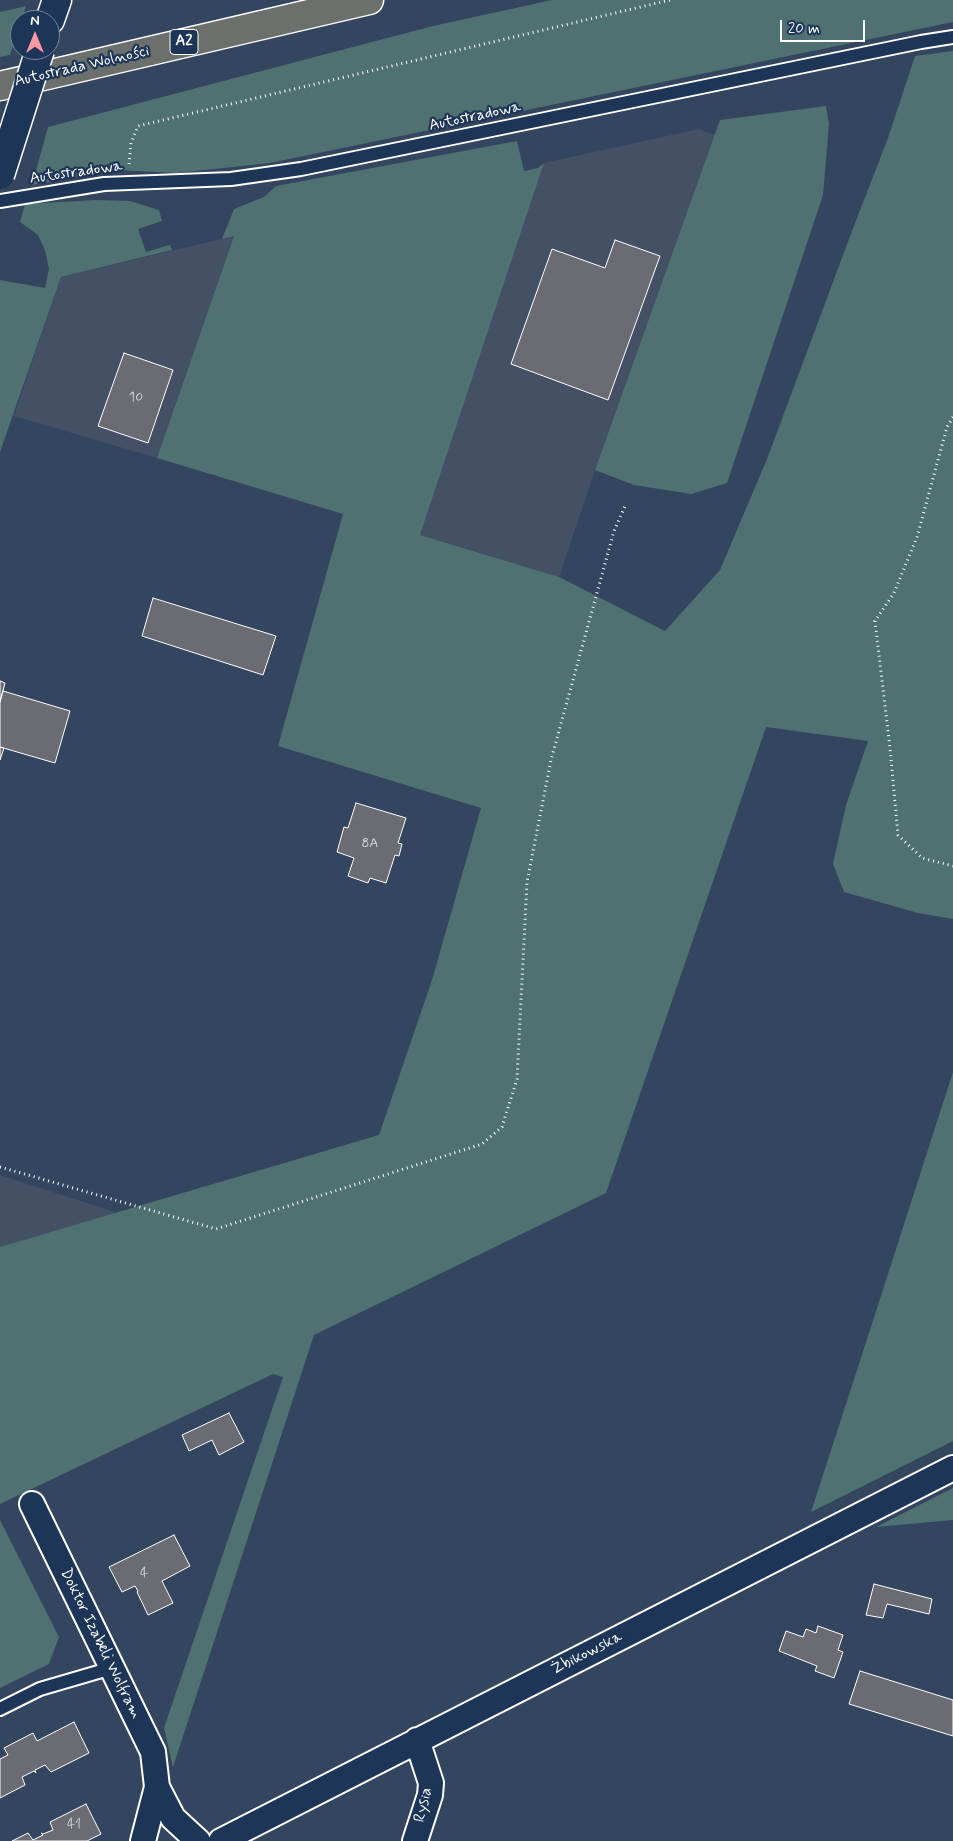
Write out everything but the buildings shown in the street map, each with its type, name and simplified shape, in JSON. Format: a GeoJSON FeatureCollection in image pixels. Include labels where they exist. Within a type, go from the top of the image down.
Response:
{"type":"FeatureCollection","features":[{"type":"Feature","properties":{"kind":"highway","name":"Autostrada Wolności"},"geometry":{"type":"LineString","coordinates":[[0,86],[369,0]]}},
{"type":"Feature","properties":{"kind":"main road"},"geometry":{"type":"LineString","coordinates":[[0,176],[37,60]]}},
{"type":"Feature","properties":{"kind":"street","name":"Żbikowska"},"geometry":{"type":"LineString","coordinates":[[221,1841],[953,1468]]}},
{"type":"Feature","properties":{"kind":"street","name":"Doktor Izabeli Wolfram"},"geometry":{"type":"LineString","coordinates":[[32,1504],[152,1752],[157,1787],[173,1818],[198,1841]]}},
{"type":"Feature","properties":{"kind":"street","name":"Rysia"},"geometry":{"type":"LineString","coordinates":[[415,1841],[430,1795],[431,1783],[417,1740]]}},
{"type":"Feature","properties":{"kind":"street","name":"Doktor Izabeli Wolfram"},"geometry":{"type":"LineString","coordinates":[[144,1841],[157,1787]]}},
{"type":"Feature","properties":{"kind":"lane","name":"Autostradowa"},"geometry":{"type":"LineString","coordinates":[[0,201],[104,184],[231,179],[301,169],[953,37]]}},
{"type":"Feature","properties":{"kind":"lane"},"geometry":{"type":"LineString","coordinates":[[0,1709],[40,1690],[112,1668]]}},
{"type":"Feature","properties":{"kind":"path"},"geometry":{"type":"LineString","coordinates":[[130,157],[131,143],[138,126],[670,0]]}},
{"type":"Feature","properties":{"kind":"path"},"geometry":{"type":"LineString","coordinates":[[953,417],[947,427],[917,537],[894,593],[875,621],[898,835],[922,858],[953,866]]}},
{"type":"Feature","properties":{"kind":"path"},"geometry":{"type":"LineString","coordinates":[[0,1167],[216,1229],[482,1144],[502,1127],[517,1079],[527,882],[551,760],[614,531],[626,504]]}},
{"type":"Feature","properties":{"kind":"shaded area"},"geometry":{"type":"Polygon","coordinates":[[[699,129],[715,135],[595,470],[559,577],[420,535],[544,163],[699,129]]]}},
{"type":"Feature","properties":{"kind":"shaded area"},"geometry":{"type":"Polygon","coordinates":[[[234,236],[157,458],[14,416],[61,277],[234,236]]]}},
{"type":"Feature","properties":{"kind":"shaded area"},"geometry":{"type":"Polygon","coordinates":[[[0,1175],[118,1213],[0,1247],[0,1175]]]}},
{"type":"Feature","properties":{"kind":"green space"},"geometry":{"type":"Polygon","coordinates":[[[552,0],[953,0],[953,22],[270,163],[177,173],[116,170],[32,185],[48,127],[433,26],[552,0]]]}},
{"type":"Feature","properties":{"kind":"green space"},"geometry":{"type":"Polygon","coordinates":[[[26,6],[25,10],[10,10],[10,55],[0,57],[0,12],[26,6]]]}},
{"type":"Feature","properties":{"kind":"green space"},"geometry":{"type":"Polygon","coordinates":[[[953,51],[953,919],[918,913],[844,892],[833,864],[846,805],[868,741],[766,727],[606,1193],[314,1335],[173,1767],[164,1728],[283,1377],[273,1374],[0,1504],[0,1247],[379,1135],[432,980],[481,808],[278,746],[343,514],[157,458],[234,236],[222,239],[234,209],[264,197],[276,186],[517,141],[524,171],[538,168],[544,163],[420,535],[559,577],[665,631],[720,570],[767,459],[888,138],[915,56],[953,51]]]}},
{"type":"Feature","properties":{"kind":"green space"},"geometry":{"type":"Polygon","coordinates":[[[826,106],[829,124],[823,195],[727,483],[691,494],[634,485],[595,470],[720,120],[826,106]]]}},
{"type":"Feature","properties":{"kind":"green space"},"geometry":{"type":"Polygon","coordinates":[[[96,200],[130,201],[159,210],[162,221],[138,229],[146,252],[170,245],[172,250],[61,277],[0,452],[0,280],[45,288],[49,269],[45,250],[38,235],[20,222],[25,204],[96,200]]]}},
{"type":"Feature","properties":{"kind":"green space"},"geometry":{"type":"Polygon","coordinates":[[[953,1072],[953,1441],[811,1512],[869,1333],[953,1072]]]}},
{"type":"Feature","properties":{"kind":"green space"},"geometry":{"type":"Polygon","coordinates":[[[953,1488],[953,1520],[876,1527],[953,1488]]]}},
{"type":"Feature","properties":{"kind":"green space"},"geometry":{"type":"Polygon","coordinates":[[[0,1520],[59,1637],[49,1664],[0,1688],[0,1520]]]}}]}
